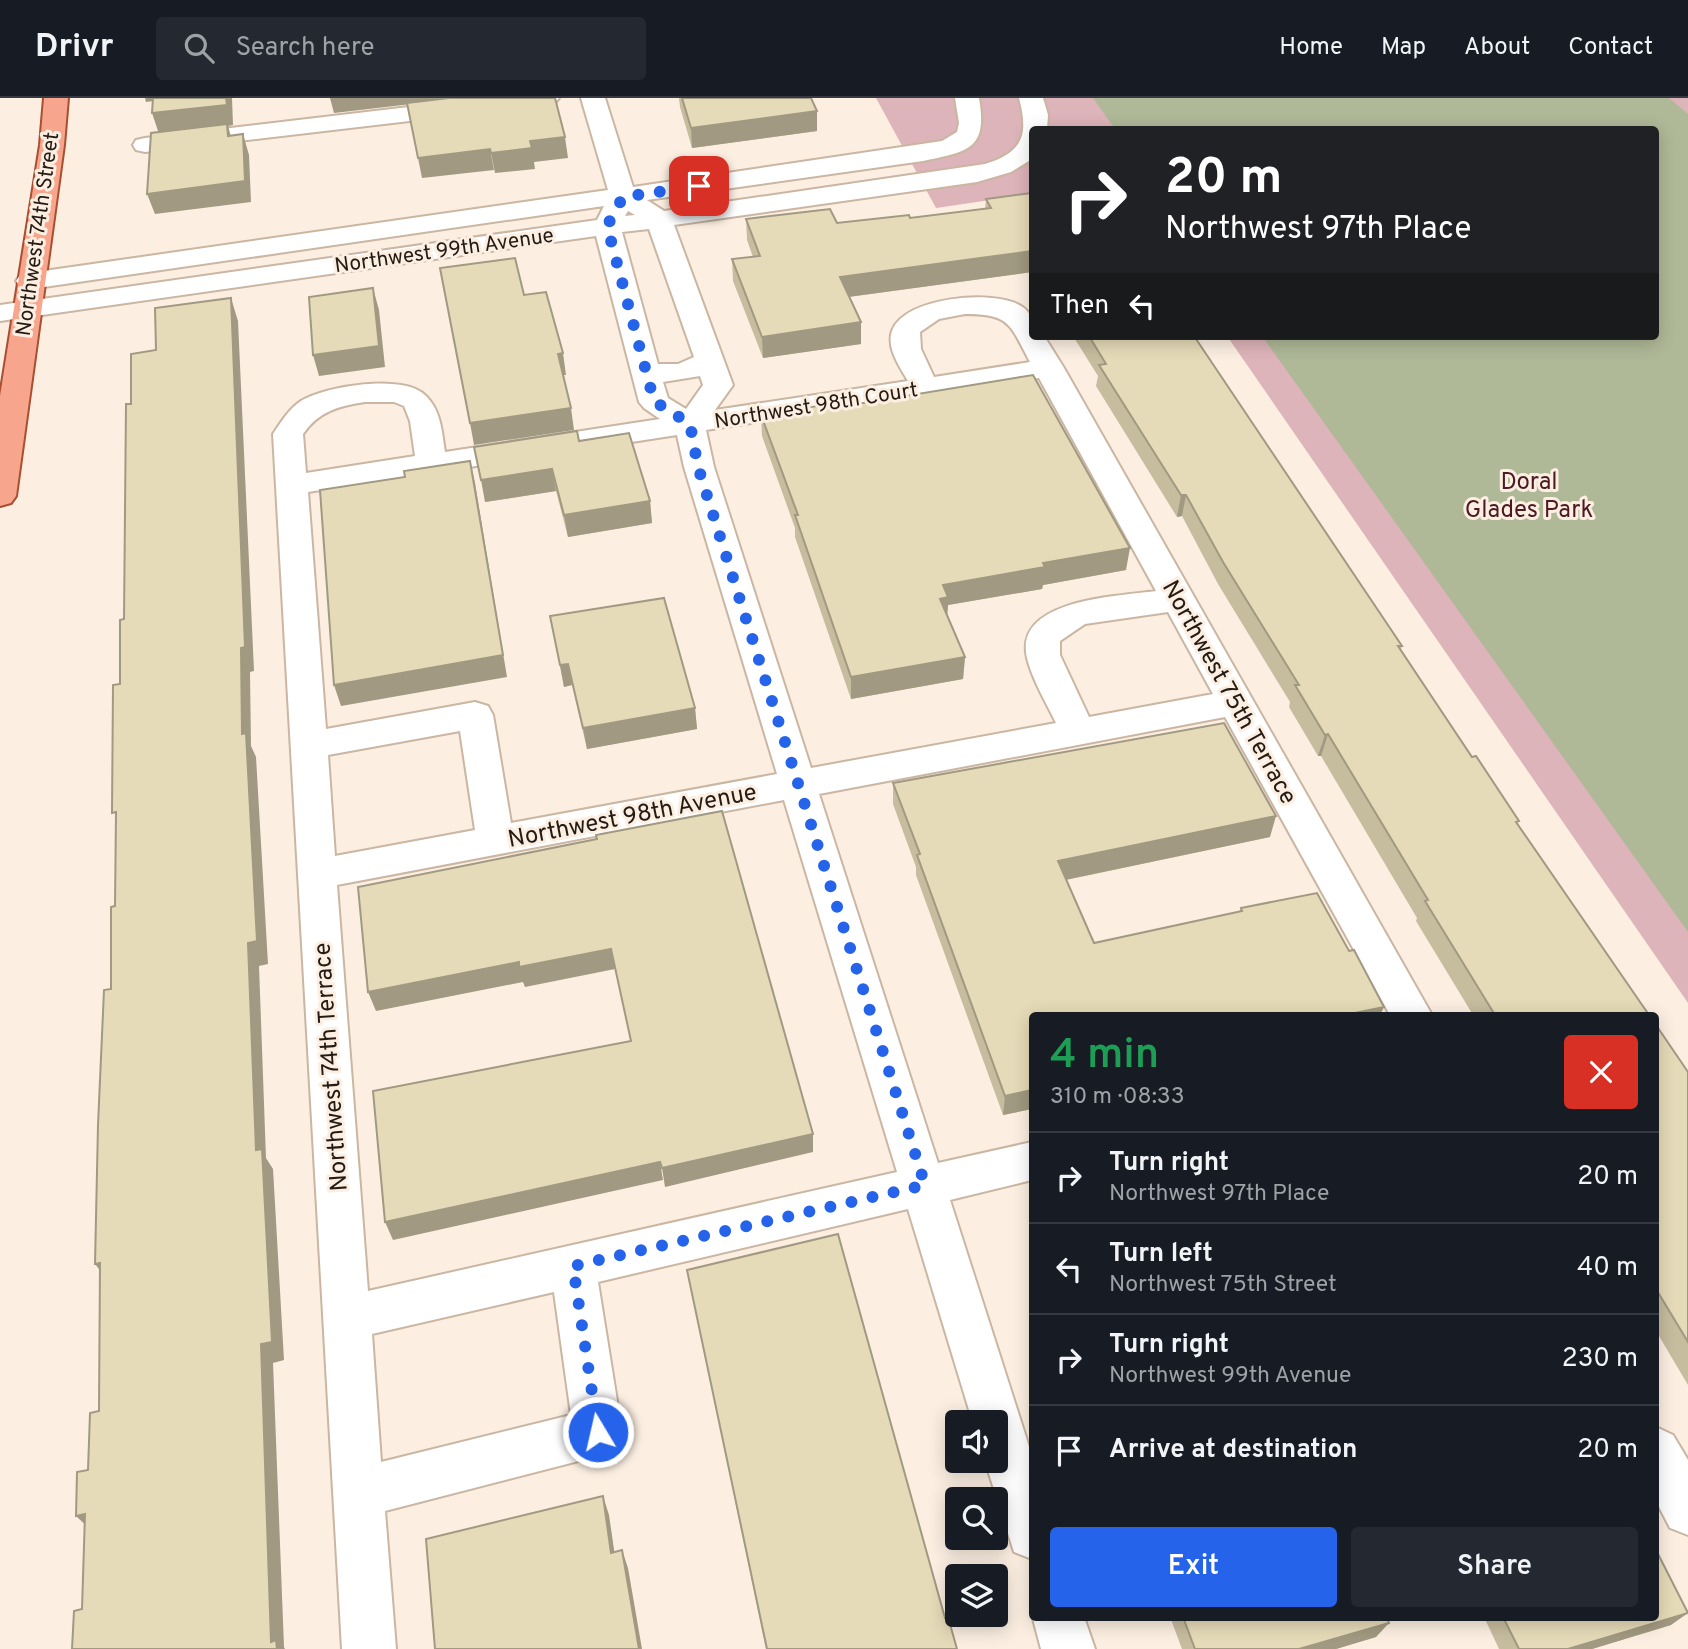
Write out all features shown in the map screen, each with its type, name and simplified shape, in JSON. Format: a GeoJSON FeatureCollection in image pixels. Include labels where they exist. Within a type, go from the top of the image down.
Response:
{"type":"FeatureCollection","features":[{"type":"Feature","properties":{"kind":"main road","name":"Northwest 74th Street"},"geometry":{"type":"LineString","coordinates":[[0,496],[13,312],[30,281],[52,145],[56,98]]}},
{"type":"Feature","properties":{"kind":"street"},"geometry":{"type":"LineString","coordinates":[[145,145],[284,119],[547,98]]}},
{"type":"Feature","properties":{"kind":"street"},"geometry":{"type":"LineString","coordinates":[[593,98],[623,197],[659,219],[718,385],[690,424],[698,467],[925,1185],[1029,1524]]}},
{"type":"Feature","properties":{"kind":"street","name":"Northwest 99th Avenue"},"geometry":{"type":"LineString","coordinates":[[30,281],[875,161],[950,147],[968,135],[971,123],[967,98]]}},
{"type":"Feature","properties":{"kind":"street"},"geometry":{"type":"LineString","coordinates":[[1031,98],[1035,126]]}},
{"type":"Feature","properties":{"kind":"street","name":"Northwest 99th Avenue"},"geometry":{"type":"LineString","coordinates":[[13,312],[889,187],[1002,167],[1019,158],[1029,143]]}},
{"type":"Feature","properties":{"kind":"street"},"geometry":{"type":"LineString","coordinates":[[875,161],[889,187]]}},
{"type":"Feature","properties":{"kind":"street"},"geometry":{"type":"LineString","coordinates":[[623,197],[607,226],[654,401],[690,424]]}},
{"type":"Feature","properties":{"kind":"street","name":"Northwest 75th Terrace"},"geometry":{"type":"LineString","coordinates":[[926,388],[904,342],[908,327],[920,316],[973,306],[1010,311],[1022,322],[1029,334]]}},
{"type":"Feature","properties":{"kind":"street","name":"Northwest 75th Terrace"},"geometry":{"type":"LineString","coordinates":[[1033,340],[1409,1012]]}},
{"type":"Feature","properties":{"kind":"street"},"geometry":{"type":"LineString","coordinates":[[645,370],[665,374],[683,373],[696,370],[709,360]]}},
{"type":"Feature","properties":{"kind":"street","name":"Northwest 98th Court"},"geometry":{"type":"LineString","coordinates":[[292,485],[1049,368]]}},
{"type":"Feature","properties":{"kind":"street","name":"Northwest 74th Terrace"},"geometry":{"type":"LineString","coordinates":[[369,1649],[288,434],[299,416],[316,405],[343,397],[377,393],[414,399],[422,412],[431,463]]}},
{"type":"Feature","properties":{"kind":"street"},"geometry":{"type":"LineString","coordinates":[[1077,730],[1043,655],[1043,637],[1077,614],[1177,599]]}},
{"type":"Feature","properties":{"kind":"street","name":"Northwest 98th Avenue"},"geometry":{"type":"LineString","coordinates":[[317,874],[1236,702]]}},
{"type":"Feature","properties":{"kind":"street"},"geometry":{"type":"LineString","coordinates":[[309,745],[475,715],[495,840]]}},
{"type":"Feature","properties":{"kind":"street"},"geometry":{"type":"LineString","coordinates":[[347,1318],[1029,1162]]}},
{"type":"Feature","properties":{"kind":"street"},"geometry":{"type":"LineString","coordinates":[[359,1493],[598,1432],[573,1266]]}},
{"type":"Feature","properties":{"kind":"street"},"geometry":{"type":"LineString","coordinates":[[1659,1457],[1688,1510]]}},
{"type":"Feature","properties":{"kind":"street"},"geometry":{"type":"LineString","coordinates":[[1059,1621],[1068,1649]]}},
{"type":"Feature","properties":{"kind":"green space","name":"Doral Glades Park"},"geometry":{"type":"Polygon","coordinates":[[[876,98],[1688,98],[1688,1003],[1230,340],[1659,340],[1659,126],[1029,126],[1029,194],[936,208],[876,98]]]}},
{"type":"Feature","properties":{"kind":"shaded area","name":"Doral Glades Park"},"geometry":{"type":"Polygon","coordinates":[[[1093,98],[1669,98],[1688,114],[1688,932],[1265,340],[1659,340],[1659,126],[1113,126],[1093,98]]]}},
{"type":"Feature","properties":{"kind":"building"},"geometry":{"type":"Polygon","coordinates":[[[153,98],[226,98],[227,105],[152,113],[153,98]]]}},
{"type":"Feature","properties":{"kind":"building"},"geometry":{"type":"Polygon","coordinates":[[[449,98],[555,98],[565,137],[530,141],[532,148],[491,153],[490,149],[418,158],[407,103],[449,98]]]}},
{"type":"Feature","properties":{"kind":"building"},"geometry":{"type":"Polygon","coordinates":[[[682,98],[811,98],[817,111],[691,128],[682,98]]]}},
{"type":"Feature","properties":{"kind":"building"},"geometry":{"type":"Polygon","coordinates":[[[227,124],[228,136],[243,134],[245,181],[147,194],[151,133],[227,124]]]}},
{"type":"Feature","properties":{"kind":"building"},"geometry":{"type":"Polygon","coordinates":[[[1029,193],[1029,251],[840,277],[861,322],[762,337],[732,259],[760,256],[746,219],[830,209],[837,223],[909,215],[910,218],[991,208],[986,199],[1029,193]]]}},
{"type":"Feature","properties":{"kind":"building"},"geometry":{"type":"Polygon","coordinates":[[[515,258],[524,295],[546,292],[563,353],[558,354],[571,408],[470,423],[440,268],[515,258]]]}},
{"type":"Feature","properties":{"kind":"building"},"geometry":{"type":"Polygon","coordinates":[[[373,288],[379,346],[313,355],[309,297],[373,288]]]}},
{"type":"Feature","properties":{"kind":"building"},"geometry":{"type":"Polygon","coordinates":[[[231,298],[245,647],[241,648],[242,734],[246,733],[257,941],[248,943],[256,1150],[262,1149],[272,1342],[261,1344],[271,1642],[276,1640],[277,1649],[72,1649],[74,1611],[82,1609],[85,1514],[76,1516],[77,1472],[88,1470],[90,1413],[99,1411],[100,1263],[95,1264],[98,1125],[104,990],[111,989],[111,907],[115,906],[116,812],[112,813],[113,685],[120,684],[120,620],[124,619],[126,404],[131,404],[131,354],[156,350],[155,308],[231,298]]]}},
{"type":"Feature","properties":{"kind":"building"},"geometry":{"type":"Polygon","coordinates":[[[1091,340],[1197,340],[1402,646],[1398,646],[1472,757],[1476,756],[1519,821],[1516,822],[1647,1012],[1493,1012],[1328,734],[1325,735],[1295,685],[1299,685],[1223,562],[1186,495],[1181,495],[1099,365],[1106,364],[1091,340]]]}},
{"type":"Feature","properties":{"kind":"building"},"geometry":{"type":"Polygon","coordinates":[[[1033,375],[1130,548],[1043,563],[1045,567],[943,585],[948,597],[940,599],[965,657],[851,677],[795,515],[798,515],[761,415],[855,400],[857,404],[1033,375]]]}},
{"type":"Feature","properties":{"kind":"building"},"geometry":{"type":"Polygon","coordinates":[[[577,431],[579,441],[629,433],[650,501],[564,515],[552,469],[481,480],[474,447],[577,431]]]}},
{"type":"Feature","properties":{"kind":"building"},"geometry":{"type":"Polygon","coordinates":[[[470,461],[503,655],[334,685],[320,490],[405,477],[404,471],[470,461]]]}},
{"type":"Feature","properties":{"kind":"building"},"geometry":{"type":"Polygon","coordinates":[[[664,598],[695,708],[583,728],[568,664],[560,665],[550,616],[664,598]]]}},
{"type":"Feature","properties":{"kind":"building"},"geometry":{"type":"Polygon","coordinates":[[[1224,723],[1276,816],[1058,861],[1094,943],[1317,893],[1349,951],[1354,950],[1384,1007],[1360,1012],[1029,1012],[1029,1091],[1005,1096],[893,783],[1224,723]]]}},
{"type":"Feature","properties":{"kind":"building"},"geometry":{"type":"Polygon","coordinates":[[[722,811],[813,1134],[662,1168],[660,1162],[385,1222],[373,1091],[631,1041],[611,949],[519,967],[519,962],[368,992],[358,887],[597,839],[596,835],[722,811]]]}},
{"type":"Feature","properties":{"kind":"building"},"geometry":{"type":"Polygon","coordinates":[[[1659,1029],[1688,1072],[1688,1342],[1659,1294],[1659,1029]]]}},
{"type":"Feature","properties":{"kind":"building"},"geometry":{"type":"Polygon","coordinates":[[[838,1234],[945,1618],[945,1627],[951,1627],[957,1649],[767,1649],[687,1270],[838,1234]]]}},
{"type":"Feature","properties":{"kind":"building"},"geometry":{"type":"Polygon","coordinates":[[[603,1496],[611,1553],[622,1550],[639,1649],[435,1649],[426,1539],[603,1496]]]}},
{"type":"Feature","properties":{"kind":"building"},"geometry":{"type":"Polygon","coordinates":[[[1659,1556],[1688,1613],[1568,1649],[1519,1649],[1505,1621],[1659,1621],[1659,1556]]]}},
{"type":"Feature","properties":{"kind":"building"},"geometry":{"type":"Polygon","coordinates":[[[1184,1621],[1389,1623],[1299,1649],[1195,1649],[1184,1621]]]}},
{"type":"Feature","properties":{"kind":"route"},"geometry":{"type":"LineString","coordinates":[[598,1432],[573,1266],[925,1185],[698,467],[690,424],[654,401],[607,226],[623,197],[699,186]]}}]}
